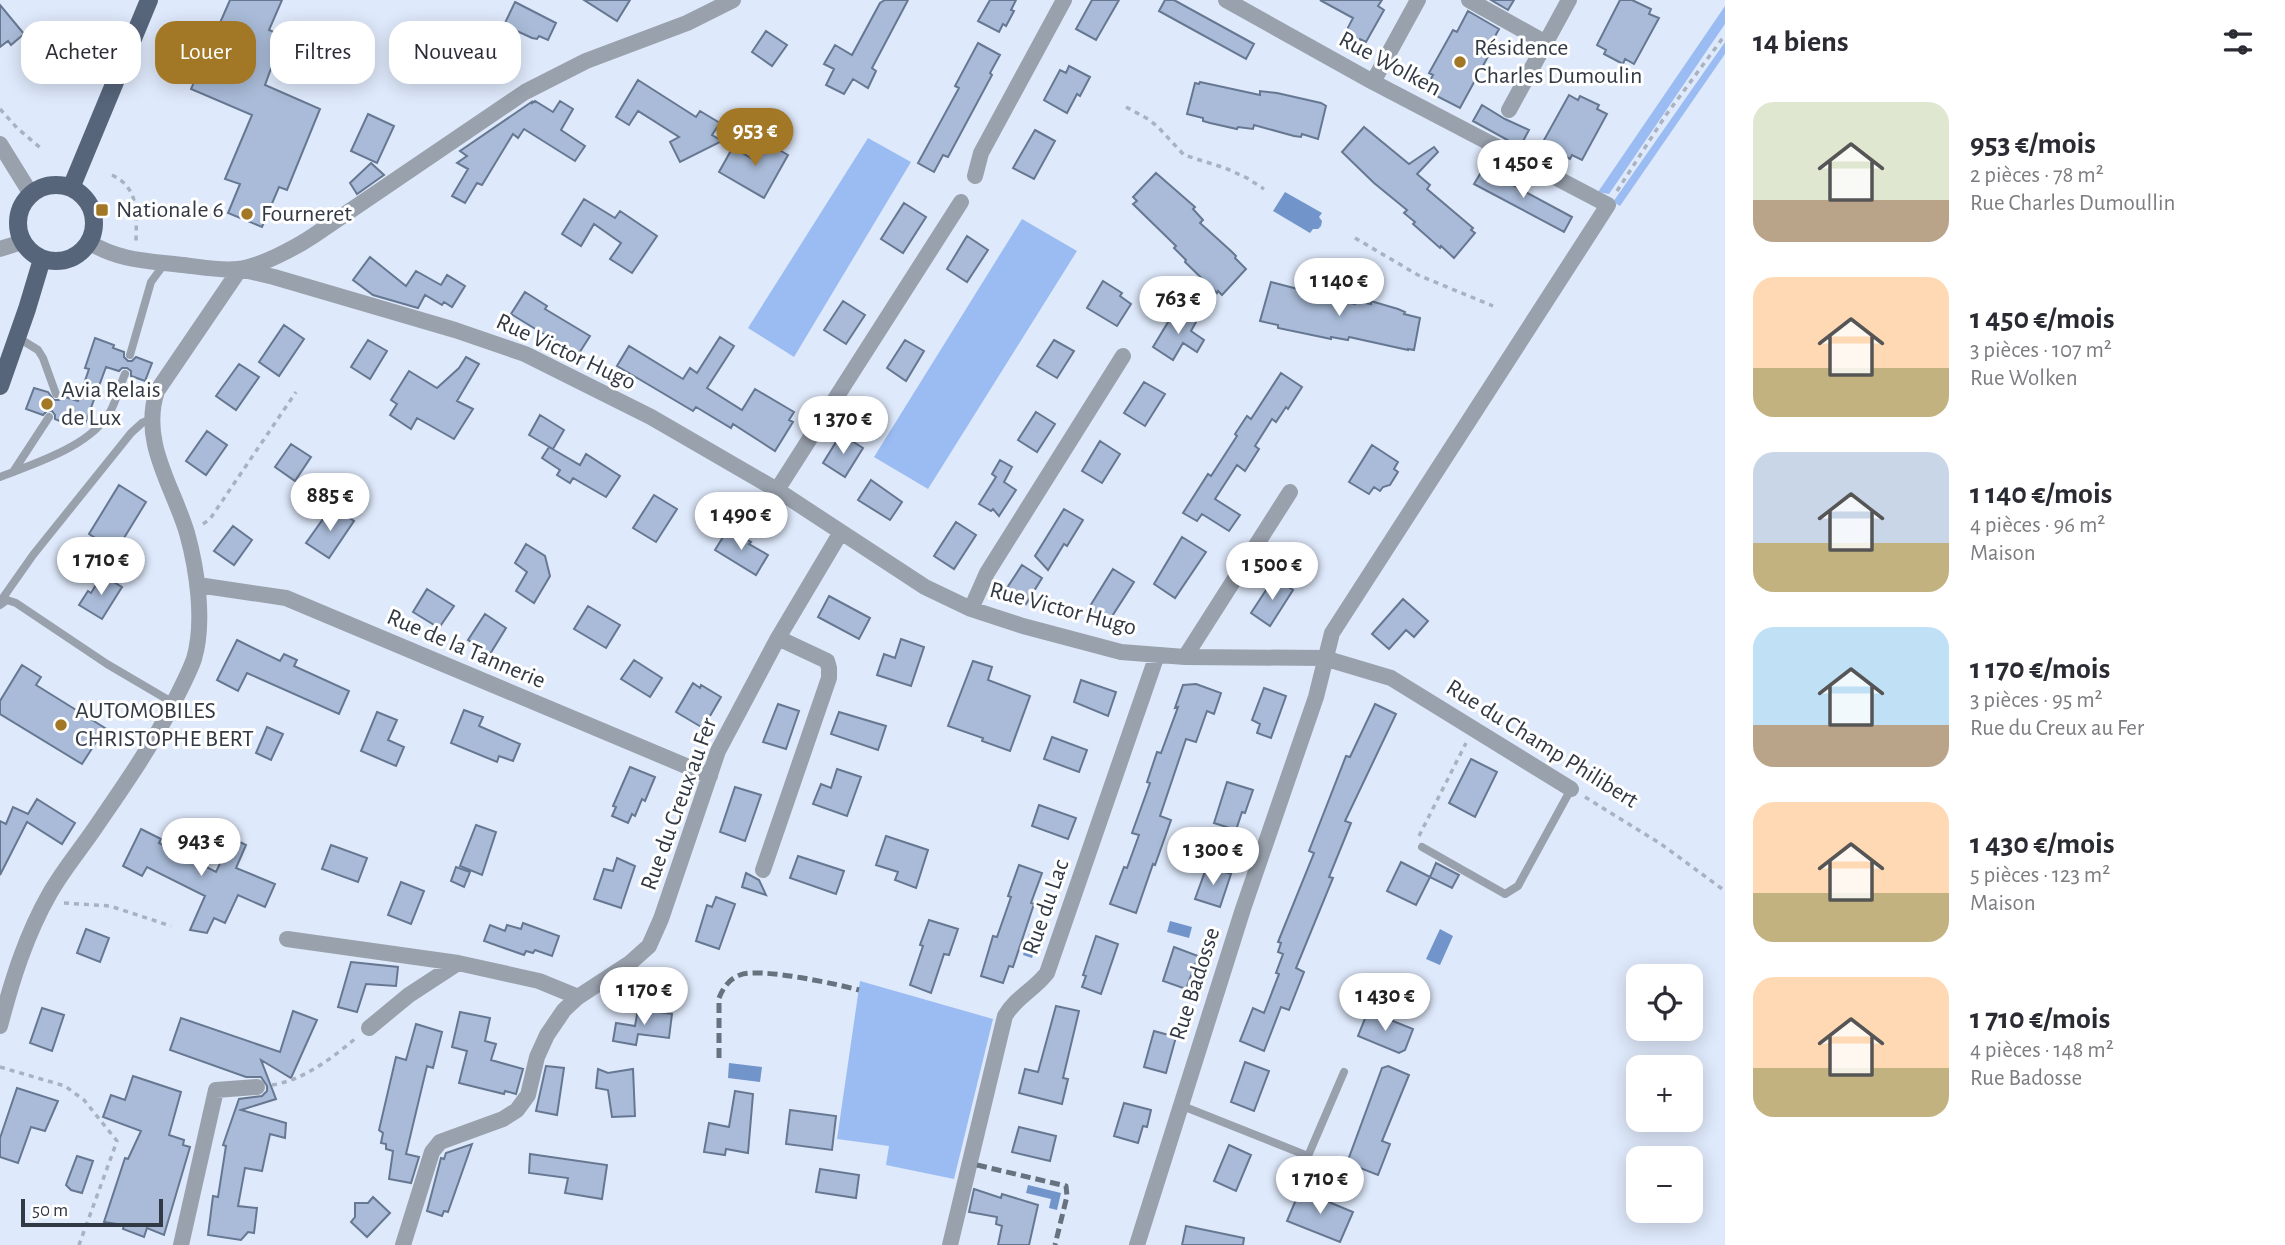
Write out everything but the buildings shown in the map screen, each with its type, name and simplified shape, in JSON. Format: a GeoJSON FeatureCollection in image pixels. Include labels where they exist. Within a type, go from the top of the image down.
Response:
{"type":"FeatureCollection","features":[{"type":"Feature","properties":{"kind":"main road"},"geometry":{"type":"LineString","coordinates":[[71,188],[149,0]]}},
{"type":"Feature","properties":{"kind":"main road"},"geometry":{"type":"LineString","coordinates":[[50,185],[71,188],[82,195],[90,205],[94,217],[89,242],[69,259],[55,261],[42,258],[31,252],[23,242],[18,229],[18,216],[31,194],[50,185]]}},
{"type":"Feature","properties":{"kind":"main road"},"geometry":{"type":"LineString","coordinates":[[0,386],[42,258]]}},
{"type":"Feature","properties":{"kind":"street"},"geometry":{"type":"LineString","coordinates":[[0,1026],[18,961],[30,931],[68,865],[125,784],[172,705],[194,658],[198,630],[198,584],[187,533],[156,453],[151,408],[157,391],[240,269],[299,245],[525,92],[577,66],[687,23],[733,0]]}},
{"type":"Feature","properties":{"kind":"street"},"geometry":{"type":"LineString","coordinates":[[975,176],[981,153],[1064,0]]}},
{"type":"Feature","properties":{"kind":"street","name":"Rue Wolken"},"geometry":{"type":"LineString","coordinates":[[1226,0],[1373,82],[1608,205]]}},
{"type":"Feature","properties":{"kind":"street"},"geometry":{"type":"LineString","coordinates":[[1373,82],[1418,0]]}},
{"type":"Feature","properties":{"kind":"street"},"geometry":{"type":"LineString","coordinates":[[1468,0],[1546,43]]}},
{"type":"Feature","properties":{"kind":"street"},"geometry":{"type":"LineString","coordinates":[[1509,110],[1569,0]]}},
{"type":"Feature","properties":{"kind":"street"},"geometry":{"type":"LineString","coordinates":[[0,144],[31,194]]}},
{"type":"Feature","properties":{"kind":"street"},"geometry":{"type":"LineString","coordinates":[[777,490],[961,202]]}},
{"type":"Feature","properties":{"kind":"street","name":"Rue Badosse"},"geometry":{"type":"LineString","coordinates":[[1137,1245],[1243,909],[1316,697],[1332,633],[1608,205]]}},
{"type":"Feature","properties":{"kind":"street"},"geometry":{"type":"LineString","coordinates":[[0,249],[23,242]]}},
{"type":"Feature","properties":{"kind":"street","name":"Rue Victor Hugo"},"geometry":{"type":"LineString","coordinates":[[89,242],[104,252],[135,260],[240,269],[274,277],[468,334],[525,354],[651,417],[777,490],[925,587],[971,609],[1121,652],[1185,657],[1324,658]]}},
{"type":"Feature","properties":{"kind":"street","name":"Rue Victor Hugo"},"geometry":{"type":"LineString","coordinates":[[971,609],[987,573],[1123,356]]}},
{"type":"Feature","properties":{"kind":"street"},"geometry":{"type":"LineString","coordinates":[[1185,657],[1290,492]]}},
{"type":"Feature","properties":{"kind":"street","name":"Rue du Creux au Fer"},"geometry":{"type":"LineString","coordinates":[[403,1245],[432,1152],[440,1142],[503,1119],[517,1110],[528,1095],[537,1057],[547,1035],[564,1010],[630,964],[649,946],[661,919],[718,751],[778,638],[841,532]]}},
{"type":"Feature","properties":{"kind":"street","name":"Rue de la Tannerie"},"geometry":{"type":"LineString","coordinates":[[198,584],[286,598],[710,776]]}},
{"type":"Feature","properties":{"kind":"street"},"geometry":{"type":"LineString","coordinates":[[764,870],[830,678],[827,661],[778,638]]}},
{"type":"Feature","properties":{"kind":"street","name":"Rue du Lac"},"geometry":{"type":"LineString","coordinates":[[950,1245],[1005,1016],[1013,1003],[1040,983],[1047,973],[1157,655]]}},
{"type":"Feature","properties":{"kind":"street","name":"Rue du Champ Philibert"},"geometry":{"type":"LineString","coordinates":[[1324,658],[1391,678],[1572,789]]}},
{"type":"Feature","properties":{"kind":"street"},"geometry":{"type":"LineString","coordinates":[[287,939],[458,963],[539,981],[579,997]]}},
{"type":"Feature","properties":{"kind":"street"},"geometry":{"type":"LineString","coordinates":[[369,1028],[409,995],[458,963]]}},
{"type":"Feature","properties":{"kind":"street"},"geometry":{"type":"LineString","coordinates":[[181,1245],[216,1090],[257,1087]]}},
{"type":"Feature","properties":{"kind":"lane"},"geometry":{"type":"LineString","coordinates":[[130,355],[151,282],[165,263]]}},
{"type":"Feature","properties":{"kind":"lane"},"geometry":{"type":"LineString","coordinates":[[18,337],[38,350],[56,394]]}},
{"type":"Feature","properties":{"kind":"lane"},"geometry":{"type":"LineString","coordinates":[[0,477],[53,456],[90,434],[111,411],[125,373]]}},
{"type":"Feature","properties":{"kind":"lane"},"geometry":{"type":"LineString","coordinates":[[13,472],[49,417]]}},
{"type":"Feature","properties":{"kind":"lane"},"geometry":{"type":"LineString","coordinates":[[0,603],[26,565],[131,433],[151,419]]}},
{"type":"Feature","properties":{"kind":"lane"},"geometry":{"type":"LineString","coordinates":[[0,603],[7,600],[16,603],[107,664],[170,701],[172,705]]}},
{"type":"Feature","properties":{"kind":"lane"},"geometry":{"type":"LineString","coordinates":[[1422,847],[1505,894],[1518,886],[1572,789]]}},
{"type":"Feature","properties":{"kind":"lane"},"geometry":{"type":"LineString","coordinates":[[1180,1105],[1308,1156],[1344,1072]]}},
{"type":"Feature","properties":{"kind":"path"},"geometry":{"type":"LineString","coordinates":[[1608,205],[1666,115],[1725,35]]}},
{"type":"Feature","properties":{"kind":"path"},"geometry":{"type":"LineString","coordinates":[[1126,107],[1158,127],[1184,155],[1225,168],[1264,190]]}},
{"type":"Feature","properties":{"kind":"path"},"geometry":{"type":"LineString","coordinates":[[0,109],[43,150]]}},
{"type":"Feature","properties":{"kind":"path"},"geometry":{"type":"LineString","coordinates":[[112,174],[121,179],[136,200],[135,260]]}},
{"type":"Feature","properties":{"kind":"path"},"geometry":{"type":"LineString","coordinates":[[1355,238],[1418,275],[1493,306]]}},
{"type":"Feature","properties":{"kind":"path"},"geometry":{"type":"LineString","coordinates":[[187,533],[210,520],[296,392]]}},
{"type":"Feature","properties":{"kind":"path"},"geometry":{"type":"LineString","coordinates":[[1422,847],[1417,840],[1474,729]]}},
{"type":"Feature","properties":{"kind":"path","name":"Rue du Champ Philibert"},"geometry":{"type":"LineString","coordinates":[[1572,789],[1661,844],[1725,891]]}},
{"type":"Feature","properties":{"kind":"path"},"geometry":{"type":"LineString","coordinates":[[46,901],[110,906],[171,926]]}},
{"type":"Feature","properties":{"kind":"path"},"geometry":{"type":"LineString","coordinates":[[257,1087],[295,1079],[332,1058],[369,1028]]}},
{"type":"Feature","properties":{"kind":"path"},"geometry":{"type":"LineString","coordinates":[[0,1067],[65,1086],[84,1100],[117,1141],[79,1245]]}},
{"type":"Feature","properties":{"kind":"shaded area"},"geometry":{"type":"Polygon","coordinates":[[[1725,6],[1725,24],[1609,194],[1598,192],[1725,6]]]}},
{"type":"Feature","properties":{"kind":"shaded area"},"geometry":{"type":"Polygon","coordinates":[[[1725,42],[1725,54],[1620,206],[1613,202],[1725,42]]]}},
{"type":"Feature","properties":{"kind":"shaded area"},"geometry":{"type":"Polygon","coordinates":[[[868,138],[911,162],[794,357],[748,328],[868,138]]]}},
{"type":"Feature","properties":{"kind":"shaded area"},"geometry":{"type":"Polygon","coordinates":[[[1285,192],[1322,213],[1319,217],[1321,226],[1318,229],[1313,229],[1310,233],[1273,211],[1285,192]]]}},
{"type":"Feature","properties":{"kind":"shaded area"},"geometry":{"type":"Polygon","coordinates":[[[1022,219],[1077,251],[928,489],[874,457],[1022,219]]]}},
{"type":"Feature","properties":{"kind":"shaded area"},"geometry":{"type":"Polygon","coordinates":[[[1170,921],[1192,927],[1189,938],[1167,932],[1170,921]]]}},
{"type":"Feature","properties":{"kind":"shaded area"},"geometry":{"type":"Polygon","coordinates":[[[1440,929],[1453,936],[1440,965],[1426,959],[1440,929]]]}},
{"type":"Feature","properties":{"kind":"shaded area"},"geometry":{"type":"Polygon","coordinates":[[[1029,934],[1039,937],[1032,958],[1023,955],[1029,934]]]}},
{"type":"Feature","properties":{"kind":"shaded area"},"geometry":{"type":"Polygon","coordinates":[[[860,981],[993,1019],[954,1179],[886,1165],[889,1146],[837,1139],[860,981]]]}},
{"type":"Feature","properties":{"kind":"shaded area"},"geometry":{"type":"Polygon","coordinates":[[[729,1063],[762,1067],[760,1082],[728,1078],[729,1063]]]}},
{"type":"Feature","properties":{"kind":"shaded area"},"geometry":{"type":"Polygon","coordinates":[[[1028,1185],[1061,1193],[1057,1210],[1049,1208],[1051,1199],[1026,1193],[1028,1185]]]}},
{"type":"Feature","properties":{"kind":"railway"},"geometry":{"type":"LineString","coordinates":[[719,1058],[719,998],[727,984],[740,975],[780,975],[859,990]]}},
{"type":"Feature","properties":{"kind":"railway"},"geometry":{"type":"LineString","coordinates":[[977,1165],[1066,1186],[1067,1196],[1055,1245]]}},
{"type":"Feature","properties":{"kind":"place","name":"Résidence Charles Dumoulin"},"geometry":{"type":"Point","coordinates":[1460,62]}},
{"type":"Feature","properties":{"kind":"place","name":"Nationale 6"},"geometry":{"type":"Point","coordinates":[102,210]}},
{"type":"Feature","properties":{"kind":"place","name":"Fourneret"},"geometry":{"type":"Point","coordinates":[247,214]}},
{"type":"Feature","properties":{"kind":"place","name":"Avia Relais de Lux"},"geometry":{"type":"Point","coordinates":[47,404]}},
{"type":"Feature","properties":{"kind":"place","name":"AUTOMOBILES CHRISTOPHE BERT"},"geometry":{"type":"Point","coordinates":[61,725]}}]}
